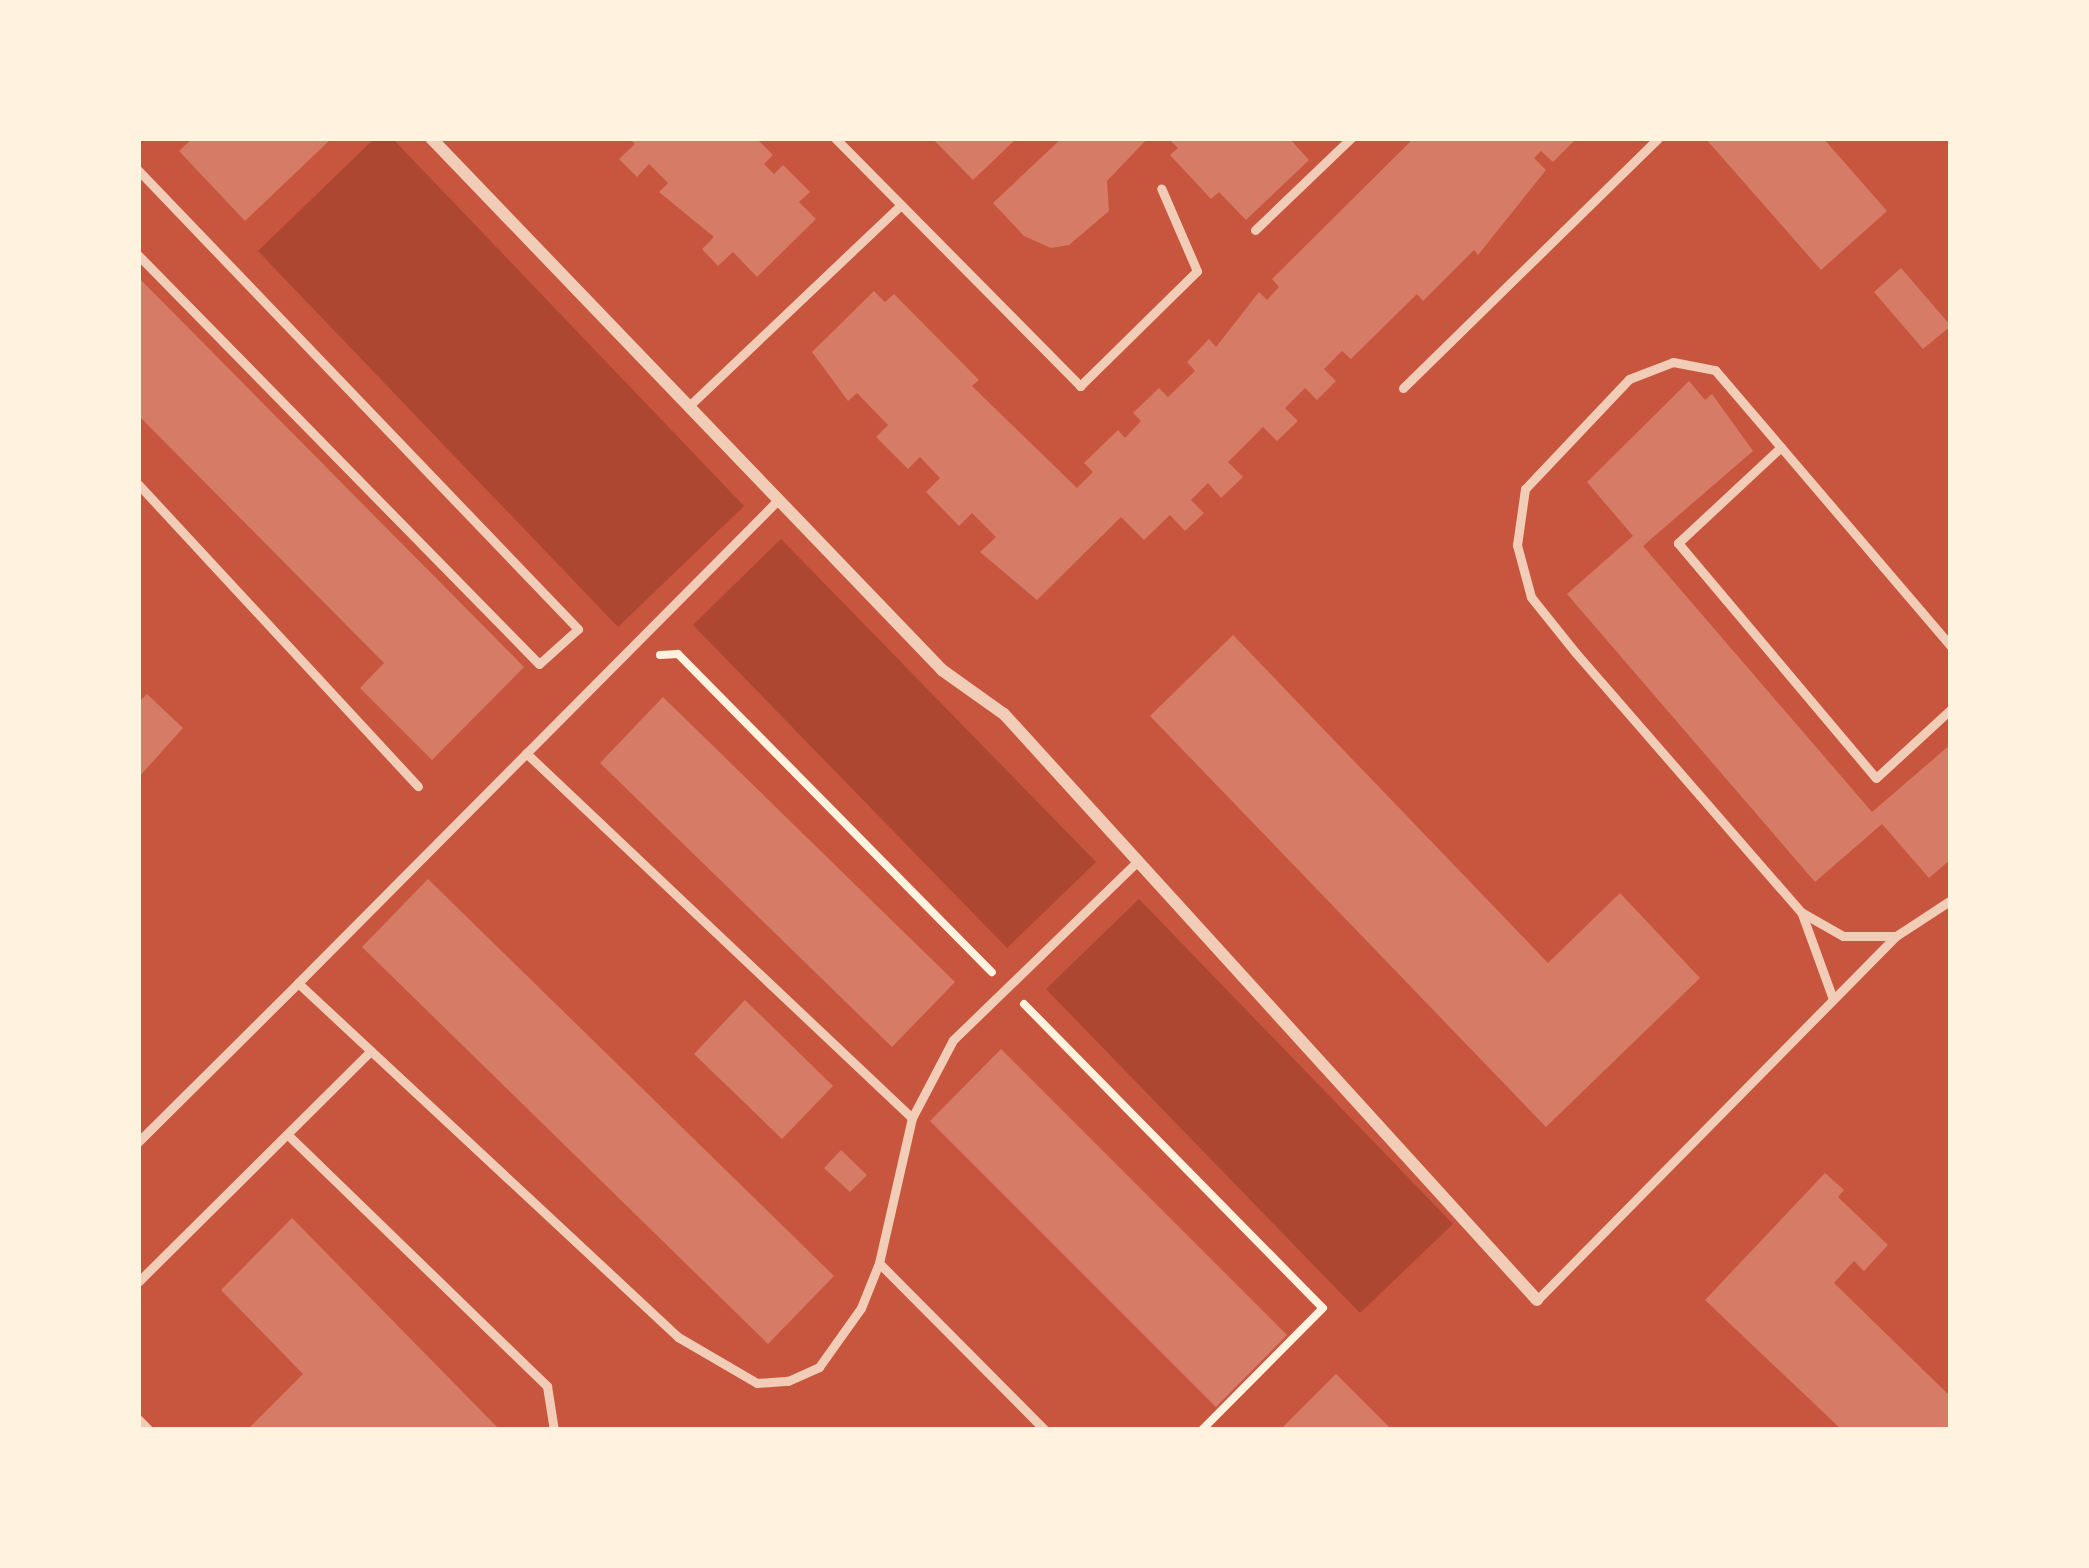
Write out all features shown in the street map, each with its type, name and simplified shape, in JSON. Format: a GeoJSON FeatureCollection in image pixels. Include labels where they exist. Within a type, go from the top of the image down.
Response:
{"type":"FeatureCollection","features":[{"type":"Feature","properties":{"kind":"street"},"geometry":{"type":"LineString","coordinates":[[430,138],[942,670],[1004,715],[1537,1300]]}},
{"type":"Feature","properties":{"kind":"lane"},"geometry":{"type":"LineString","coordinates":[[835,138],[1080,386],[1196,271],[1161,188]]}},
{"type":"Feature","properties":{"kind":"lane"},"geometry":{"type":"LineString","coordinates":[[1256,230],[1351,138]]}},
{"type":"Feature","properties":{"kind":"lane"},"geometry":{"type":"LineString","coordinates":[[1403,388],[1635,170],[1658,138]]}},
{"type":"Feature","properties":{"kind":"lane"},"geometry":{"type":"LineString","coordinates":[[138,170],[578,629],[539,664],[138,255]]}},
{"type":"Feature","properties":{"kind":"lane"},"geometry":{"type":"LineString","coordinates":[[690,405],[901,205]]}},
{"type":"Feature","properties":{"kind":"lane"},"geometry":{"type":"LineString","coordinates":[[1896,936],[1843,936],[1801,912],[1531,597],[1517,545],[1525,488],[1629,379],[1673,362],[1715,370],[1951,646]]}},
{"type":"Feature","properties":{"kind":"lane"},"geometry":{"type":"LineString","coordinates":[[1781,447],[1678,543],[1876,778],[1951,709]]}},
{"type":"Feature","properties":{"kind":"lane"},"geometry":{"type":"LineString","coordinates":[[138,484],[418,786]]}},
{"type":"Feature","properties":{"kind":"lane"},"geometry":{"type":"LineString","coordinates":[[138,1142],[779,499]]}},
{"type":"Feature","properties":{"kind":"lane"},"geometry":{"type":"LineString","coordinates":[[526,753],[912,1118]]}},
{"type":"Feature","properties":{"kind":"lane"},"geometry":{"type":"LineString","coordinates":[[298,983],[678,1337],[724,1370],[757,1383],[819,1367],[861,1309],[879,1263],[912,1118],[953,1040],[1138,861]]}},
{"type":"Feature","properties":{"kind":"lane"},"geometry":{"type":"LineString","coordinates":[[1537,1300],[1896,936],[1951,900]]}},
{"type":"Feature","properties":{"kind":"lane"},"geometry":{"type":"LineString","coordinates":[[1801,912],[1834,999]]}},
{"type":"Feature","properties":{"kind":"lane"},"geometry":{"type":"LineString","coordinates":[[138,1282],[371,1051]]}},
{"type":"Feature","properties":{"kind":"lane"},"geometry":{"type":"LineString","coordinates":[[288,1136],[547,1386],[554,1430]]}},
{"type":"Feature","properties":{"kind":"lane"},"geometry":{"type":"LineString","coordinates":[[879,1263],[1045,1430]]}},
{"type":"Feature","properties":{"kind":"lane"},"geometry":{"type":"LineString","coordinates":[[138,1419],[149,1430]]}},
{"type":"Feature","properties":{"kind":"path"},"geometry":{"type":"LineString","coordinates":[[621,657],[678,654],[1323,1308],[1202,1430]]}},
{"type":"Feature","properties":{"kind":"shaded area"},"geometry":{"type":"Polygon","coordinates":[[[375,138],[392,138],[744,506],[618,627],[258,251],[375,138]]]}},
{"type":"Feature","properties":{"kind":"shaded area"},"geometry":{"type":"Polygon","coordinates":[[[781,539],[1096,862],[1007,948],[693,625],[781,539]]]}},
{"type":"Feature","properties":{"kind":"shaded area"},"geometry":{"type":"Polygon","coordinates":[[[1139,899],[1453,1224],[1360,1313],[1046,989],[1139,899]]]}},
{"type":"Feature","properties":{"kind":"building"},"geometry":{"type":"Polygon","coordinates":[[[193,138],[332,138],[245,221],[179,151],[193,138]]]}},
{"type":"Feature","properties":{"kind":"building"},"geometry":{"type":"Polygon","coordinates":[[[629,138],[756,138],[773,155],[764,164],[774,174],[783,165],[810,192],[799,202],[816,219],[757,277],[733,252],[718,266],[702,249],[714,237],[659,192],[668,183],[649,164],[637,177],[619,159],[635,144],[629,138]]]}},
{"type":"Feature","properties":{"kind":"building"},"geometry":{"type":"Polygon","coordinates":[[[932,138],[1017,138],[973,180],[932,138]]]}},
{"type":"Feature","properties":{"kind":"building"},"geometry":{"type":"Polygon","coordinates":[[[1062,138],[1148,138],[1107,181],[1109,211],[1069,245],[1051,248],[1024,236],[993,203],[1062,138]]]}},
{"type":"Feature","properties":{"kind":"building"},"geometry":{"type":"Polygon","coordinates":[[[1168,138],[1289,138],[1309,160],[1246,220],[1219,192],[1211,199],[1170,155],[1178,148],[1168,138]]]}},
{"type":"Feature","properties":{"kind":"building"},"geometry":{"type":"Polygon","coordinates":[[[1414,138],[1577,138],[1553,162],[1541,151],[1534,158],[1546,170],[1478,255],[1474,250],[1423,301],[1417,294],[1351,359],[1342,351],[1324,369],[1336,381],[1317,400],[1305,388],[1285,408],[1298,421],[1277,441],[1263,427],[1228,462],[1243,477],[1221,498],[1208,483],[1191,500],[1204,513],[1185,531],[1170,515],[1144,540],[1121,517],[1037,600],[980,552],[996,537],[972,513],[959,526],[926,492],[940,478],[920,457],[908,469],[876,437],[888,425],[857,393],[848,401],[812,352],[874,291],[885,302],[894,294],[979,380],[972,386],[1077,488],[1093,472],[1084,463],[1118,430],[1125,438],[1141,421],[1133,413],[1159,388],[1168,397],[1195,371],[1187,362],[1209,339],[1216,347],[1259,292],[1267,300],[1279,287],[1272,279],[1414,138]]]}},
{"type":"Feature","properties":{"kind":"building"},"geometry":{"type":"Polygon","coordinates":[[[1705,138],[1823,138],[1887,211],[1821,270],[1705,138]]]}},
{"type":"Feature","properties":{"kind":"building"},"geometry":{"type":"Polygon","coordinates":[[[1901,268],[1951,326],[1923,349],[1874,292],[1901,268]]]}},
{"type":"Feature","properties":{"kind":"building"},"geometry":{"type":"Polygon","coordinates":[[[138,277],[524,667],[432,760],[360,688],[384,663],[138,415],[138,277]]]}},
{"type":"Feature","properties":{"kind":"building"},"geometry":{"type":"Polygon","coordinates":[[[1689,381],[1705,400],[1712,394],[1753,451],[1643,546],[1872,812],[1951,744],[1951,859],[1929,878],[1882,824],[1815,882],[1567,594],[1633,536],[1587,482],[1689,381]]]}},
{"type":"Feature","properties":{"kind":"building"},"geometry":{"type":"Polygon","coordinates":[[[1233,635],[1548,963],[1620,893],[1700,978],[1546,1127],[1150,716],[1233,635]]]}},
{"type":"Feature","properties":{"kind":"building"},"geometry":{"type":"Polygon","coordinates":[[[147,694],[183,728],[138,778],[138,703],[147,694]]]}},
{"type":"Feature","properties":{"kind":"building"},"geometry":{"type":"Polygon","coordinates":[[[663,697],[955,982],[892,1047],[600,763],[663,697]]]}},
{"type":"Feature","properties":{"kind":"building"},"geometry":{"type":"Polygon","coordinates":[[[428,879],[834,1276],[768,1344],[362,947],[428,879]]]}},
{"type":"Feature","properties":{"kind":"building"},"geometry":{"type":"Polygon","coordinates":[[[745,1000],[833,1086],[782,1139],[694,1054],[745,1000]]]}},
{"type":"Feature","properties":{"kind":"building"},"geometry":{"type":"Polygon","coordinates":[[[1001,1049],[1287,1335],[1216,1407],[930,1121],[1001,1049]]]}},
{"type":"Feature","properties":{"kind":"building"},"geometry":{"type":"Polygon","coordinates":[[[841,1150],[867,1175],[850,1192],[824,1168],[841,1150]]]}},
{"type":"Feature","properties":{"kind":"building"},"geometry":{"type":"Polygon","coordinates":[[[1825,1173],[1844,1190],[1838,1197],[1888,1245],[1864,1271],[1854,1261],[1834,1283],[1951,1397],[1951,1430],[1842,1430],[1705,1300],[1825,1173]]]}},
{"type":"Feature","properties":{"kind":"building"},"geometry":{"type":"Polygon","coordinates":[[[292,1218],[500,1430],[247,1430],[303,1374],[221,1290],[292,1218]]]}},
{"type":"Feature","properties":{"kind":"building"},"geometry":{"type":"Polygon","coordinates":[[[1336,1374],[1392,1430],[1280,1430],[1336,1374]]]}}]}
